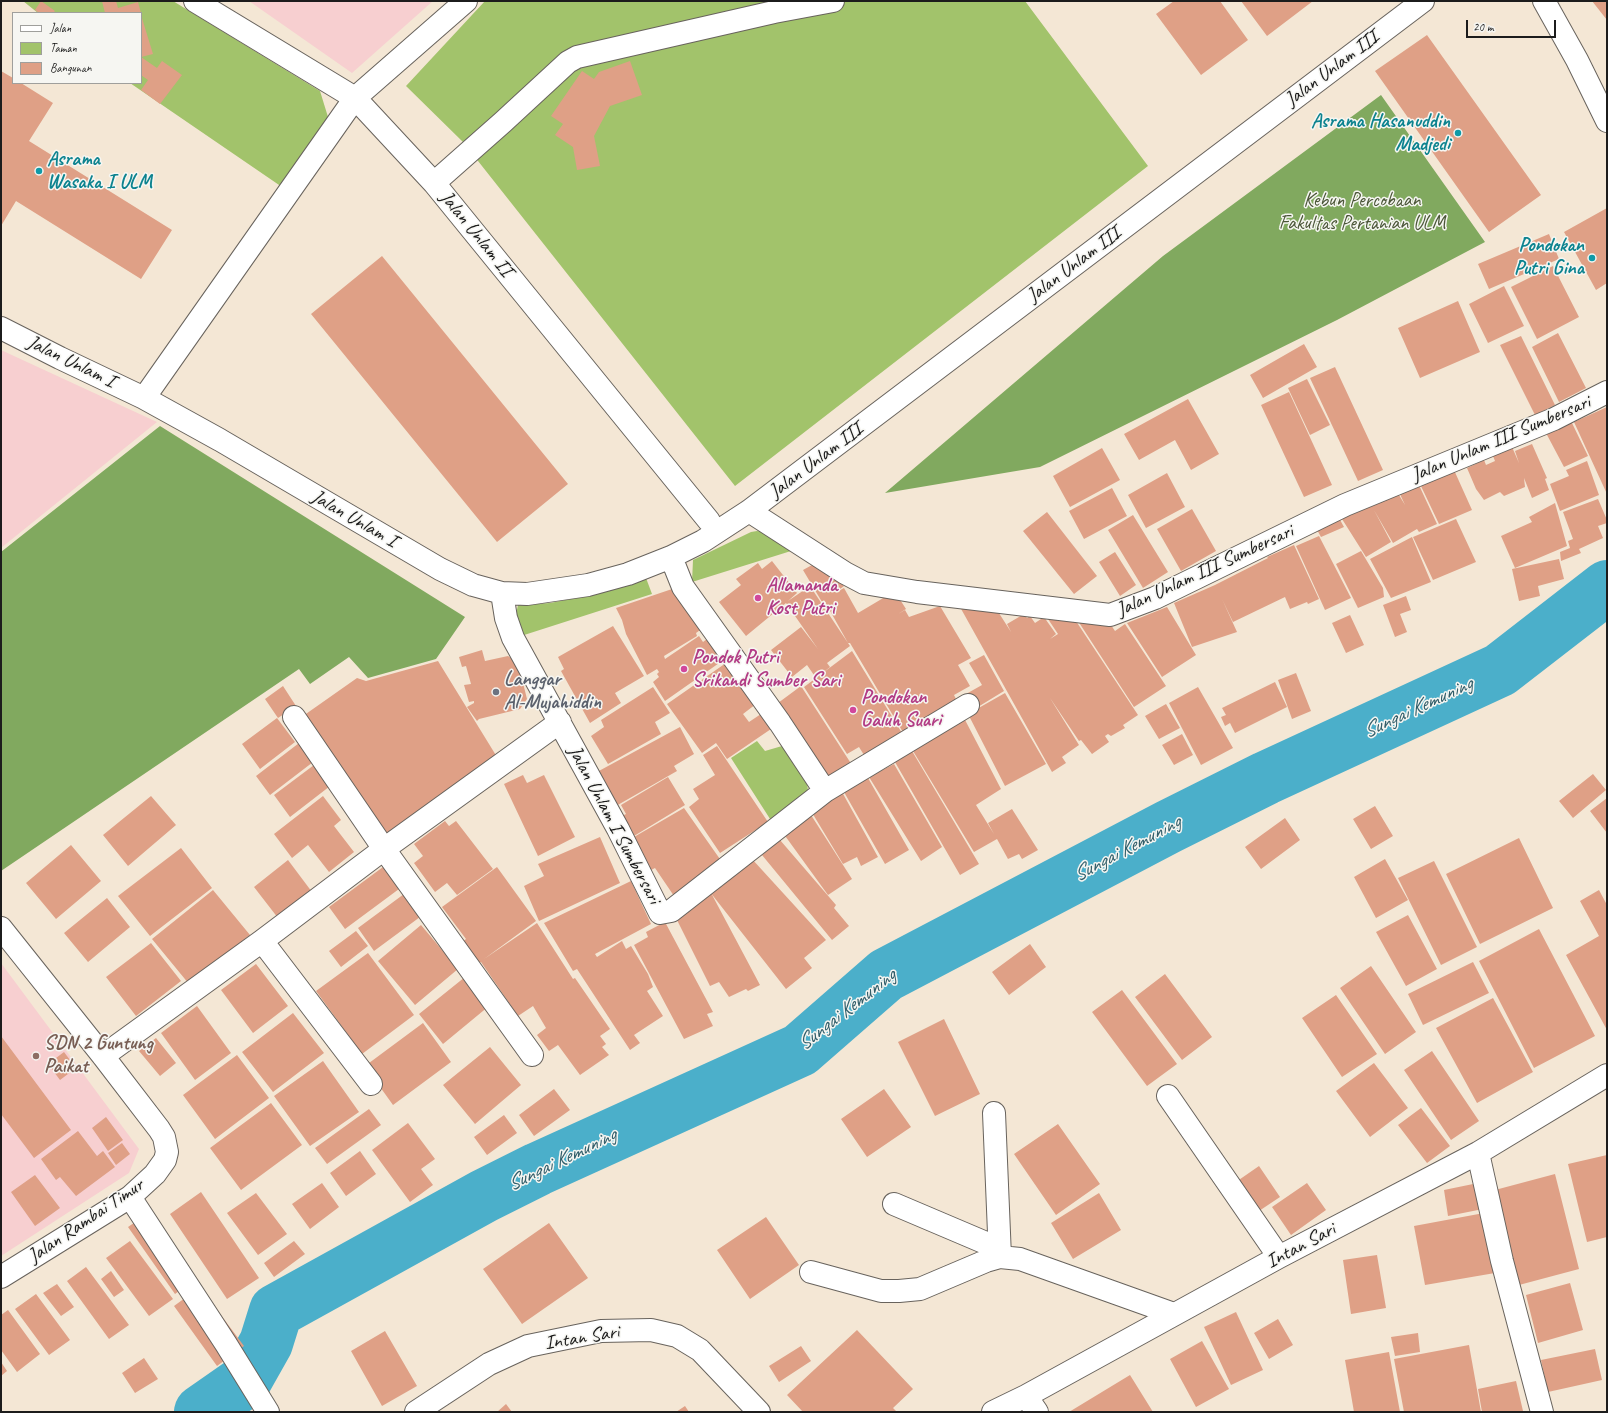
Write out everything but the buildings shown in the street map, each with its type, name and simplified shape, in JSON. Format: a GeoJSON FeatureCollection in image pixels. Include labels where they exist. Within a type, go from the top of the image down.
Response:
{"type":"FeatureCollection","features":[{"type":"Feature","properties":{"kind":"street","name":"Jalan Unlam II"},"geometry":{"type":"LineString","coordinates":[[195,1],[355,98],[434,183],[716,524]]}},
{"type":"Feature","properties":{"kind":"street"},"geometry":{"type":"LineString","coordinates":[[144,398],[355,98],[466,1]]}},
{"type":"Feature","properties":{"kind":"street"},"geometry":{"type":"LineString","coordinates":[[434,183],[568,62],[577,57],[774,12],[833,1]]}},
{"type":"Feature","properties":{"kind":"street","name":"Jalan Unlam III"},"geometry":{"type":"LineString","coordinates":[[716,524],[749,511],[1423,1]]}},
{"type":"Feature","properties":{"kind":"street"},"geometry":{"type":"LineString","coordinates":[[1544,1],[1577,60],[1607,120]]}},
{"type":"Feature","properties":{"kind":"street","name":"Jalan Unlam I"},"geometry":{"type":"LineString","coordinates":[[1,328],[144,398],[220,440],[440,569],[473,585],[502,593],[537,594],[588,585],[628,574],[670,557],[703,541],[716,524]]}},
{"type":"Feature","properties":{"kind":"street","name":"Jalan Unlam III Sumbersari"},"geometry":{"type":"LineString","coordinates":[[749,511],[845,573],[864,583],[917,592],[1110,615],[1155,598],[1345,505],[1554,419],[1607,392]]}},
{"type":"Feature","properties":{"kind":"street"},"geometry":{"type":"LineString","coordinates":[[670,557],[683,587],[780,723],[825,791]]}},
{"type":"Feature","properties":{"kind":"street","name":"Jalan Unlam I Sumbersari"},"geometry":{"type":"LineString","coordinates":[[502,593],[506,618],[513,638],[618,829],[660,913],[671,911],[825,791],[968,705]]}},
{"type":"Feature","properties":{"kind":"street"},"geometry":{"type":"LineString","coordinates":[[294,717],[384,849],[532,1055]]}},
{"type":"Feature","properties":{"kind":"street"},"geometry":{"type":"LineString","coordinates":[[103,1056],[262,941],[384,849],[560,722]]}},
{"type":"Feature","properties":{"kind":"street","name":"Jalan Rambai Timur"},"geometry":{"type":"LineString","coordinates":[[1,928],[159,1129],[164,1137],[167,1152],[165,1160],[155,1174],[130,1197],[1,1277]]}},
{"type":"Feature","properties":{"kind":"street"},"geometry":{"type":"LineString","coordinates":[[262,941],[371,1084]]}},
{"type":"Feature","properties":{"kind":"street","name":"Intan Sari"},"geometry":{"type":"LineString","coordinates":[[993,1412],[1032,1404],[1174,1314],[1279,1257],[1478,1153],[1607,1075]]}},
{"type":"Feature","properties":{"kind":"street"},"geometry":{"type":"LineString","coordinates":[[1168,1096],[1279,1257]]}},
{"type":"Feature","properties":{"kind":"street"},"geometry":{"type":"LineString","coordinates":[[994,1113],[1000,1253]]}},
{"type":"Feature","properties":{"kind":"street"},"geometry":{"type":"LineString","coordinates":[[1478,1153],[1502,1261],[1542,1412]]}},
{"type":"Feature","properties":{"kind":"street"},"geometry":{"type":"LineString","coordinates":[[130,1197],[226,1344],[262,1403]]}},
{"type":"Feature","properties":{"kind":"street"},"geometry":{"type":"LineString","coordinates":[[894,1204],[1000,1253],[1174,1314]]}},
{"type":"Feature","properties":{"kind":"street"},"geometry":{"type":"LineString","coordinates":[[811,1272],[881,1291],[899,1291],[920,1288],[986,1261],[1000,1253]]}},
{"type":"Feature","properties":{"kind":"street","name":"Intan Sari"},"geometry":{"type":"LineString","coordinates":[[416,1412],[489,1364],[528,1346],[601,1331],[651,1330],[677,1336],[700,1350],[759,1412]]}},
{"type":"Feature","properties":{"kind":"shaded area"},"geometry":{"type":"Polygon","coordinates":[[[249,1],[433,1],[352,73],[249,1]]]}},
{"type":"Feature","properties":{"kind":"shaded area"},"geometry":{"type":"Polygon","coordinates":[[[1,350],[157,422],[1,548],[1,350]]]}},
{"type":"Feature","properties":{"kind":"shaded area","name":"SDN 2 Guntung Paikat"},"geometry":{"type":"Polygon","coordinates":[[[1,963],[139,1149],[129,1173],[1,1256],[1,963]]]}},
{"type":"Feature","properties":{"kind":"green space"},"geometry":{"type":"Polygon","coordinates":[[[23,1],[173,1],[320,91],[328,117],[325,124],[282,187],[131,84],[142,84],[142,12],[37,12],[23,1]]]}},
{"type":"Feature","properties":{"kind":"green space"},"geometry":{"type":"Polygon","coordinates":[[[485,1],[1025,1],[1148,166],[735,486],[463,142],[406,86],[485,1]]]}},
{"type":"Feature","properties":{"kind":"green space","name":"Kebun Percobaan Fakultas Pertanian ULM"},"geometry":{"type":"Polygon","coordinates":[[[1381,95],[1485,242],[1337,320],[1040,467],[885,493],[1163,256],[1381,95]]]}},
{"type":"Feature","properties":{"kind":"green space"},"geometry":{"type":"Polygon","coordinates":[[[160,426],[465,617],[436,659],[368,678],[349,657],[310,684],[299,669],[1,871],[1,552],[160,426]]]}},
{"type":"Feature","properties":{"kind":"green space"},"geometry":{"type":"Polygon","coordinates":[[[751,532],[764,532],[791,551],[692,582],[693,560],[751,532]]]}},
{"type":"Feature","properties":{"kind":"green space"},"geometry":{"type":"Polygon","coordinates":[[[646,578],[652,594],[521,636],[516,614],[518,605],[550,603],[585,596],[646,578]]]}},
{"type":"Feature","properties":{"kind":"green space"},"geometry":{"type":"Polygon","coordinates":[[[757,741],[765,751],[782,746],[807,782],[808,791],[772,822],[731,758],[757,741]]]}},
{"type":"Feature","properties":{"kind":"waterway","name":"Sungai Kemuning"},"geometry":{"type":"LineString","coordinates":[[201,1412],[244,1382],[266,1343],[276,1311],[484,1196],[538,1169],[800,1050],[886,975],[1168,827],[1266,778],[1500,670],[1607,587]]}},
{"type":"Feature","properties":{"kind":"place","name":"Asrama Hasanuddin Madjedi"},"geometry":{"type":"Point","coordinates":[1458,133]}},
{"type":"Feature","properties":{"kind":"place","name":"Asrama Wasaka I ULM"},"geometry":{"type":"Point","coordinates":[39,171]}},
{"type":"Feature","properties":{"kind":"place","name":"Pondokan Putri Gina"},"geometry":{"type":"Point","coordinates":[1592,258]}},
{"type":"Feature","properties":{"kind":"place","name":"Allamanda Kost Putri"},"geometry":{"type":"Point","coordinates":[758,598]}},
{"type":"Feature","properties":{"kind":"place","name":"Pondok Putri Srikandi Sumber Sari"},"geometry":{"type":"Point","coordinates":[684,669]}},
{"type":"Feature","properties":{"kind":"place","name":"Langgar Al-Mujahiddin"},"geometry":{"type":"Point","coordinates":[496,692]}},
{"type":"Feature","properties":{"kind":"place","name":"Pondokan Galuh Suari"},"geometry":{"type":"Point","coordinates":[853,710]}},
{"type":"Feature","properties":{"kind":"place","name":"SDN 2 Guntung Paikat"},"geometry":{"type":"Point","coordinates":[36,1056]}}]}
